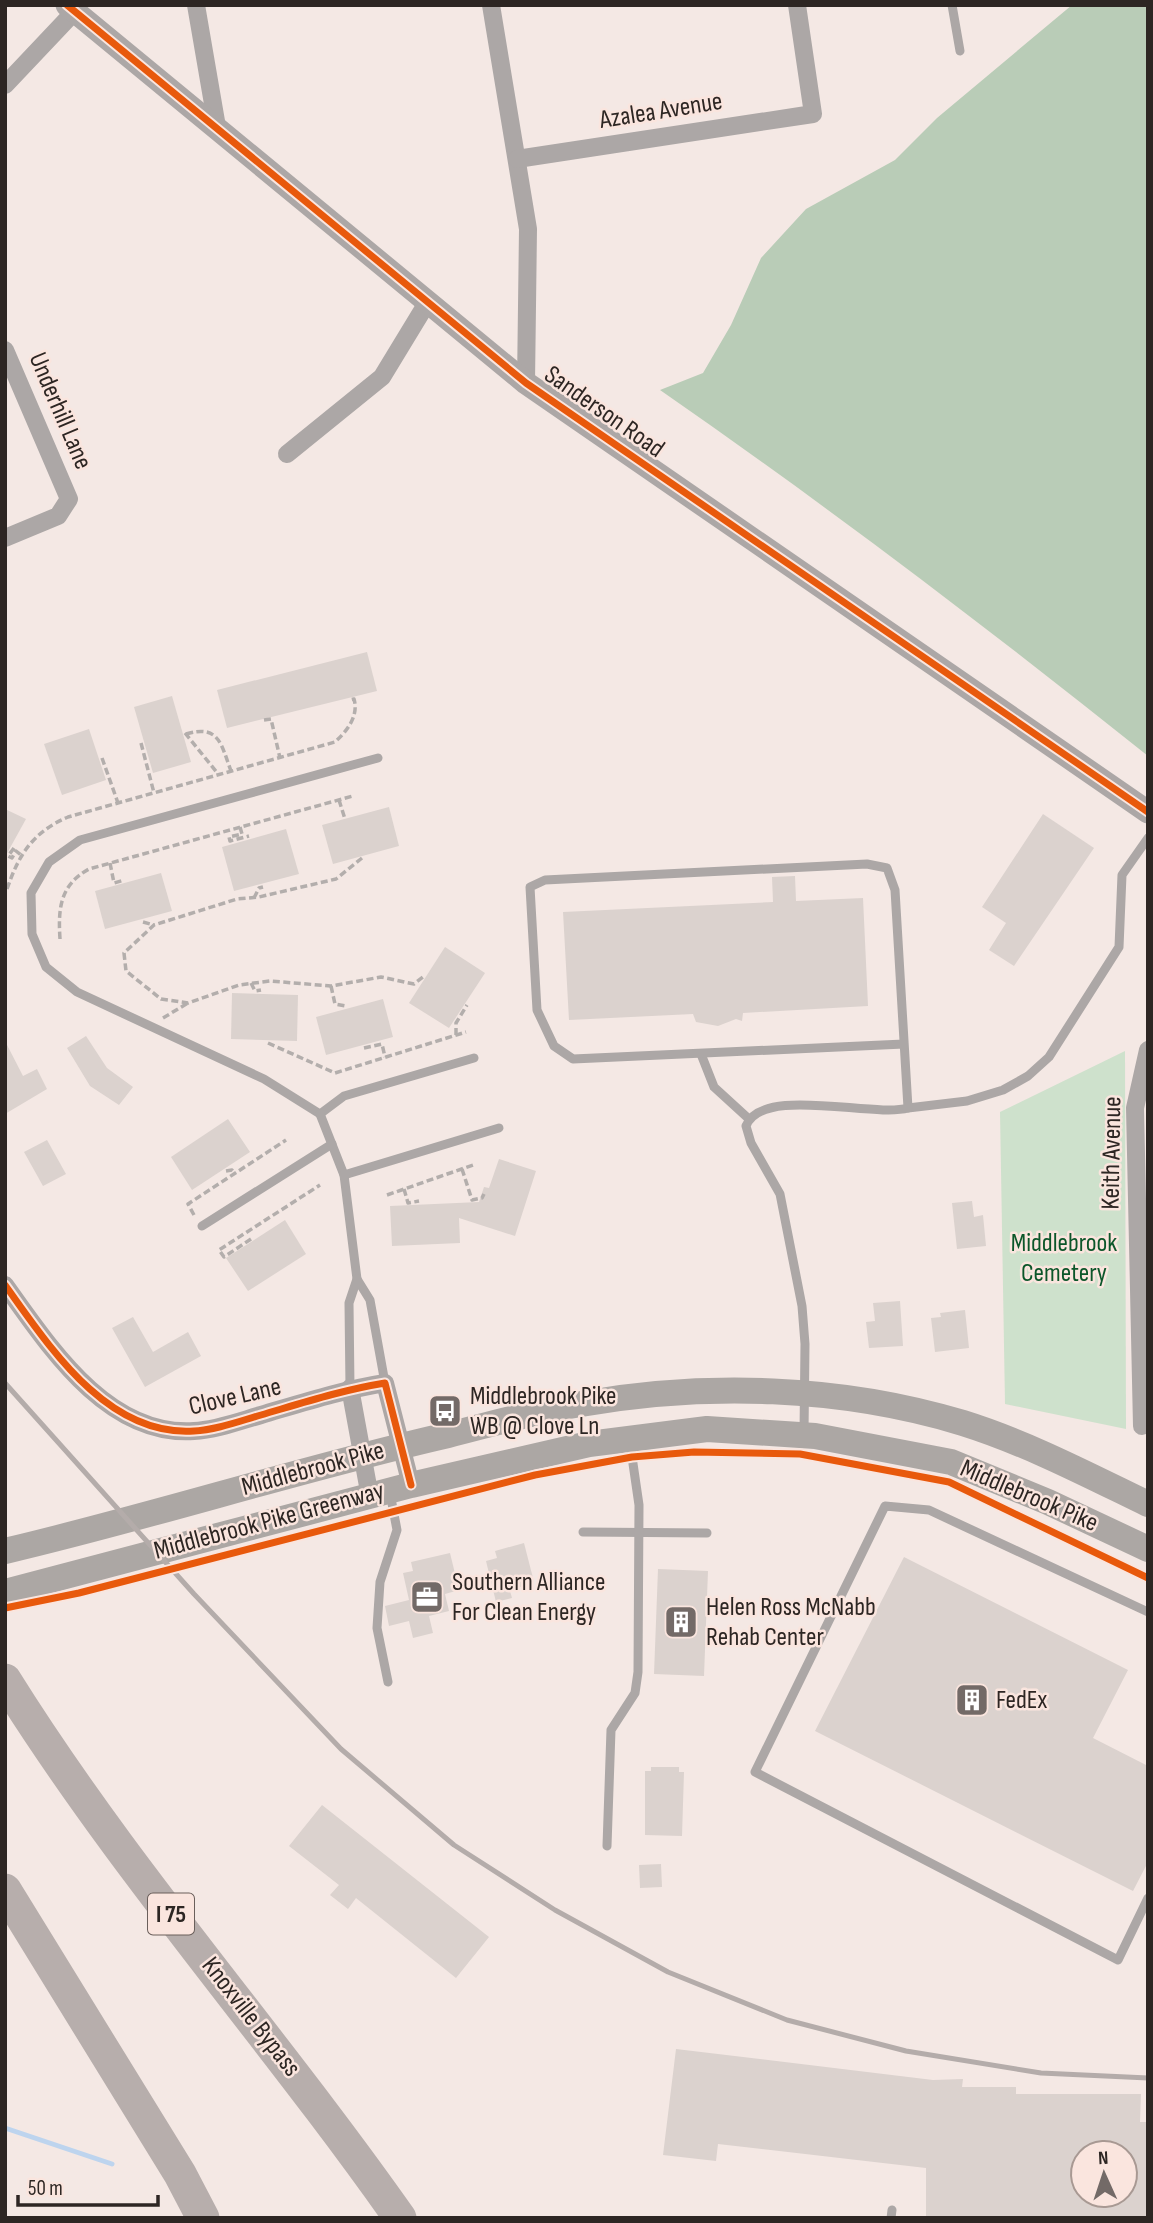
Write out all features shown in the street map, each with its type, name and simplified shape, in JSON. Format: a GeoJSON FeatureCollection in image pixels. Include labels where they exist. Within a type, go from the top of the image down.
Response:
{"type":"FeatureCollection","features":[{"type":"Feature","properties":{"kind":"highway","name":"Knoxville Bypass"},"geometry":{"type":"LineString","coordinates":[[5,1680],[94,1814],[346,2141],[400,2218]]}},
{"type":"Feature","properties":{"kind":"highway"},"geometry":{"type":"LineString","coordinates":[[5,1889],[180,2174],[203,2218]]}},
{"type":"Feature","properties":{"kind":"highway"},"geometry":{"type":"LineString","coordinates":[[346,2141],[415,2218]]}},
{"type":"Feature","properties":{"kind":"highway"},"geometry":{"type":"LineString","coordinates":[[180,2174],[217,2218]]}},
{"type":"Feature","properties":{"kind":"main road","name":"Middlebrook Pike"},"geometry":{"type":"LineString","coordinates":[[9,1550],[361,1456],[581,1404],[706,1391],[804,1393],[857,1400],[963,1423],[1062,1462],[1148,1504]]}},
{"type":"Feature","properties":{"kind":"main road","name":"Middlebrook Pike"},"geometry":{"type":"LineString","coordinates":[[13,1591],[390,1491],[589,1444],[708,1429],[804,1435],[951,1462],[1048,1502],[1148,1549]]}},
{"type":"Feature","properties":{"kind":"street"},"geometry":{"type":"LineString","coordinates":[[196,5],[217,127]]}},
{"type":"Feature","properties":{"kind":"street"},"geometry":{"type":"LineString","coordinates":[[491,5],[528,229],[526,383]]}},
{"type":"Feature","properties":{"kind":"street","name":"Azalea Avenue"},"geometry":{"type":"LineString","coordinates":[[517,159],[813,114],[797,5]]}},
{"type":"Feature","properties":{"kind":"street"},"geometry":{"type":"LineString","coordinates":[[5,85],[71,8]]}},
{"type":"Feature","properties":{"kind":"street","name":"Sanderson Road"},"geometry":{"type":"LineString","coordinates":[[71,8],[526,383],[1148,813]]}},
{"type":"Feature","properties":{"kind":"street"},"geometry":{"type":"LineString","coordinates":[[287,454],[382,377],[427,303]]}},
{"type":"Feature","properties":{"kind":"street","name":"Underhill Lane"},"geometry":{"type":"LineString","coordinates":[[5,350],[69,499],[58,516],[5,538]]}},
{"type":"Feature","properties":{"kind":"street","name":"Keith Avenue"},"geometry":{"type":"LineString","coordinates":[[1142,1426],[1135,1108],[1148,1050]]}},
{"type":"Feature","properties":{"kind":"street","name":"Clove Lane"},"geometry":{"type":"LineString","coordinates":[[5,1285],[47,1343],[96,1393],[127,1416],[160,1428],[205,1429],[351,1388],[385,1383]]}},
{"type":"Feature","properties":{"kind":"street"},"geometry":{"type":"LineString","coordinates":[[385,1383],[401,1446],[390,1491]]}},
{"type":"Feature","properties":{"kind":"street"},"geometry":{"type":"LineString","coordinates":[[351,1388],[361,1456],[390,1491]]}},
{"type":"Feature","properties":{"kind":"lane"},"geometry":{"type":"LineString","coordinates":[[952,5],[960,51]]}},
{"type":"Feature","properties":{"kind":"lane"},"geometry":{"type":"LineString","coordinates":[[378,758],[80,840],[49,862],[31,893],[32,934],[46,967],[77,992],[264,1079],[320,1114],[344,1175],[357,1279],[370,1300],[385,1383]]}},
{"type":"Feature","properties":{"kind":"lane"},"geometry":{"type":"LineString","coordinates":[[749,1119],[776,1105],[884,1110],[967,1101],[993,1093],[1028,1076],[1049,1057],[1119,947],[1122,875],[1148,838]]}},
{"type":"Feature","properties":{"kind":"lane"},"geometry":{"type":"LineString","coordinates":[[904,1044],[583,1061],[563,1054],[548,1036],[534,999],[530,887],[545,880],[878,864],[887,868],[895,890],[908,1108]]}},
{"type":"Feature","properties":{"kind":"lane"},"geometry":{"type":"LineString","coordinates":[[701,1054],[718,1093],[749,1119]]}},
{"type":"Feature","properties":{"kind":"lane"},"geometry":{"type":"LineString","coordinates":[[320,1114],[344,1096],[474,1058]]}},
{"type":"Feature","properties":{"kind":"lane"},"geometry":{"type":"LineString","coordinates":[[749,1119],[747,1132],[780,1194],[802,1306],[804,1435]]}},
{"type":"Feature","properties":{"kind":"lane"},"geometry":{"type":"LineString","coordinates":[[344,1175],[499,1128]]}},
{"type":"Feature","properties":{"kind":"lane"},"geometry":{"type":"LineString","coordinates":[[202,1226],[332,1144]]}},
{"type":"Feature","properties":{"kind":"lane"},"geometry":{"type":"LineString","coordinates":[[351,1388],[349,1303],[357,1279]]}},
{"type":"Feature","properties":{"kind":"lane"},"geometry":{"type":"LineString","coordinates":[[607,1846],[611,1730],[636,1687],[639,1505],[630,1439]]}},
{"type":"Feature","properties":{"kind":"lane"},"geometry":{"type":"LineString","coordinates":[[388,1682],[377,1628],[380,1582],[397,1530],[390,1491]]}},
{"type":"Feature","properties":{"kind":"lane"},"geometry":{"type":"LineString","coordinates":[[1148,1612],[929,1510],[885,1506],[755,1772],[1118,1960],[1148,1898]]}},
{"type":"Feature","properties":{"kind":"lane"},"geometry":{"type":"LineString","coordinates":[[583,1532],[707,1534]]}},
{"type":"Feature","properties":{"kind":"path"},"geometry":{"type":"LineString","coordinates":[[7,889],[21,855],[34,836],[49,826],[118,803],[335,742],[351,724],[355,713],[354,699],[349,700]]}},
{"type":"Feature","properties":{"kind":"path"},"geometry":{"type":"LineString","coordinates":[[264,720],[271,719],[280,758]]}},
{"type":"Feature","properties":{"kind":"path"},"geometry":{"type":"LineString","coordinates":[[219,775],[185,732],[206,730],[213,733],[230,771]]}},
{"type":"Feature","properties":{"kind":"path"},"geometry":{"type":"LineString","coordinates":[[141,743],[155,793]]}},
{"type":"Feature","properties":{"kind":"path"},"geometry":{"type":"LineString","coordinates":[[102,758],[118,803]]}},
{"type":"Feature","properties":{"kind":"path"},"geometry":{"type":"LineString","coordinates":[[60,939],[58,913],[66,888],[75,877],[110,863],[353,796]]}},
{"type":"Feature","properties":{"kind":"path"},"geometry":{"type":"LineString","coordinates":[[339,800],[345,819]]}},
{"type":"Feature","properties":{"kind":"path"},"geometry":{"type":"LineString","coordinates":[[240,827],[242,834],[229,837],[230,841],[249,836]]}},
{"type":"Feature","properties":{"kind":"path"},"geometry":{"type":"LineString","coordinates":[[13,848],[8,856],[12,858],[16,851],[21,855]]}},
{"type":"Feature","properties":{"kind":"path"},"geometry":{"type":"LineString","coordinates":[[188,1003],[161,999],[126,971],[124,953],[154,925],[237,899],[254,898],[336,880],[362,859]]}},
{"type":"Feature","properties":{"kind":"path"},"geometry":{"type":"LineString","coordinates":[[110,863],[114,883],[124,880]]}},
{"type":"Feature","properties":{"kind":"path"},"geometry":{"type":"LineString","coordinates":[[254,898],[259,888],[263,887]]}},
{"type":"Feature","properties":{"kind":"path"},"geometry":{"type":"LineString","coordinates":[[143,922],[154,925]]}},
{"type":"Feature","properties":{"kind":"path"},"geometry":{"type":"LineString","coordinates":[[156,1028],[164,1016],[188,1003],[251,983],[270,981],[331,986],[380,977],[414,984],[423,977]]}},
{"type":"Feature","properties":{"kind":"path"},"geometry":{"type":"LineString","coordinates":[[251,983],[255,990],[261,990]]}},
{"type":"Feature","properties":{"kind":"path"},"geometry":{"type":"LineString","coordinates":[[331,986],[335,1004],[346,1006]]}},
{"type":"Feature","properties":{"kind":"path"},"geometry":{"type":"LineString","coordinates":[[456,1035],[456,1023],[467,1005]]}},
{"type":"Feature","properties":{"kind":"path"},"geometry":{"type":"LineString","coordinates":[[268,1043],[335,1073],[466,1032]]}},
{"type":"Feature","properties":{"kind":"path"},"geometry":{"type":"LineString","coordinates":[[365,1048],[382,1044],[385,1058]]}},
{"type":"Feature","properties":{"kind":"path"},"geometry":{"type":"LineString","coordinates":[[195,1217],[188,1204],[286,1140]]}},
{"type":"Feature","properties":{"kind":"path"},"geometry":{"type":"LineString","coordinates":[[387,1195],[476,1164]]}},
{"type":"Feature","properties":{"kind":"path"},"geometry":{"type":"LineString","coordinates":[[462,1169],[472,1200],[482,1198],[484,1194]]}},
{"type":"Feature","properties":{"kind":"path"},"geometry":{"type":"LineString","coordinates":[[226,1171],[232,1170],[235,1174]]}},
{"type":"Feature","properties":{"kind":"path"},"geometry":{"type":"LineString","coordinates":[[251,1239],[223,1257],[219,1250],[320,1185]]}},
{"type":"Feature","properties":{"kind":"path"},"geometry":{"type":"LineString","coordinates":[[404,1189],[408,1203],[419,1201]]}},
{"type":"Feature","properties":{"kind":"green space"},"geometry":{"type":"Polygon","coordinates":[[[1072,5],[1148,5],[1148,756],[907,568],[660,390],[703,373],[731,325],[761,258],[806,209],[895,160],[937,118],[1072,5]]]}},
{"type":"Feature","properties":{"kind":"green space","name":"Middlebrook Cemetery"},"geometry":{"type":"Polygon","coordinates":[[[1125,1051],[1126,1429],[1005,1404],[1000,1112],[1125,1051]]]}},
{"type":"Feature","properties":{"kind":"building"},"geometry":{"type":"Polygon","coordinates":[[[367,652],[377,691],[227,728],[217,690],[367,652]]]}},
{"type":"Feature","properties":{"kind":"building"},"geometry":{"type":"Polygon","coordinates":[[[172,696],[191,762],[153,773],[134,707],[172,696]]]}},
{"type":"Feature","properties":{"kind":"building"},"geometry":{"type":"Polygon","coordinates":[[[89,729],[106,780],[62,795],[44,744],[89,729]]]}},
{"type":"Feature","properties":{"kind":"building"},"geometry":{"type":"Polygon","coordinates":[[[389,807],[399,846],[333,864],[322,825],[389,807]]]}},
{"type":"Feature","properties":{"kind":"building"},"geometry":{"type":"Polygon","coordinates":[[[5,809],[26,819],[5,857],[5,809]]]}},
{"type":"Feature","properties":{"kind":"building"},"geometry":{"type":"Polygon","coordinates":[[[1043,814],[1094,848],[1014,966],[989,950],[1006,923],[982,907],[1043,814]]]}},
{"type":"Feature","properties":{"kind":"building"},"geometry":{"type":"Polygon","coordinates":[[[286,829],[299,874],[234,891],[222,847],[286,829]]]}},
{"type":"Feature","properties":{"kind":"building"},"geometry":{"type":"Polygon","coordinates":[[[161,873],[172,911],[105,929],[95,891],[161,873]]]}},
{"type":"Feature","properties":{"kind":"building"},"geometry":{"type":"Polygon","coordinates":[[[795,876],[796,901],[863,898],[868,1006],[743,1013],[742,1021],[736,1019],[718,1026],[696,1022],[693,1014],[569,1020],[563,912],[773,902],[772,877],[795,876]]]}},
{"type":"Feature","properties":{"kind":"building"},"geometry":{"type":"Polygon","coordinates":[[[445,947],[485,973],[449,1028],[409,1003],[445,947]]]}},
{"type":"Feature","properties":{"kind":"building"},"geometry":{"type":"Polygon","coordinates":[[[232,993],[298,995],[297,1041],[231,1039],[232,993]]]}},
{"type":"Feature","properties":{"kind":"building"},"geometry":{"type":"Polygon","coordinates":[[[383,999],[393,1037],[326,1055],[316,1017],[383,999]]]}},
{"type":"Feature","properties":{"kind":"building"},"geometry":{"type":"Polygon","coordinates":[[[86,1036],[107,1068],[133,1087],[119,1105],[90,1086],[67,1048],[86,1036]]]}},
{"type":"Feature","properties":{"kind":"building"},"geometry":{"type":"Polygon","coordinates":[[[5,1041],[23,1076],[37,1069],[47,1089],[5,1114],[5,1041]]]}},
{"type":"Feature","properties":{"kind":"building"},"geometry":{"type":"Polygon","coordinates":[[[228,1119],[250,1152],[192,1190],[171,1157],[228,1119]]]}},
{"type":"Feature","properties":{"kind":"building"},"geometry":{"type":"Polygon","coordinates":[[[47,1140],[66,1174],[43,1186],[24,1152],[47,1140]]]}},
{"type":"Feature","properties":{"kind":"building"},"geometry":{"type":"Polygon","coordinates":[[[499,1159],[536,1171],[515,1236],[459,1218],[460,1243],[392,1246],[390,1206],[479,1202],[484,1187],[489,1188],[499,1159]]]}},
{"type":"Feature","properties":{"kind":"building"},"geometry":{"type":"Polygon","coordinates":[[[972,1201],[974,1217],[983,1215],[986,1246],[957,1249],[952,1203],[972,1201]]]}},
{"type":"Feature","properties":{"kind":"building"},"geometry":{"type":"Polygon","coordinates":[[[285,1220],[306,1254],[248,1291],[226,1258],[285,1220]]]}},
{"type":"Feature","properties":{"kind":"building"},"geometry":{"type":"Polygon","coordinates":[[[900,1301],[903,1346],[869,1348],[866,1322],[875,1321],[873,1303],[900,1301]]]}},
{"type":"Feature","properties":{"kind":"building"},"geometry":{"type":"Polygon","coordinates":[[[965,1310],[969,1348],[935,1352],[931,1318],[941,1317],[940,1313],[965,1310]]]}},
{"type":"Feature","properties":{"kind":"building"},"geometry":{"type":"Polygon","coordinates":[[[133,1317],[153,1352],[188,1332],[201,1356],[145,1387],[112,1328],[133,1317]]]}},
{"type":"Feature","properties":{"kind":"building"},"geometry":{"type":"Polygon","coordinates":[[[524,1543],[534,1582],[510,1591],[512,1598],[496,1602],[486,1561],[497,1558],[495,1551],[524,1543]]]}},
{"type":"Feature","properties":{"kind":"building","name":"Southern Alliance For Clean Energy"},"geometry":{"type":"Polygon","coordinates":[[[450,1553],[459,1590],[445,1594],[449,1611],[429,1616],[433,1633],[413,1638],[409,1621],[389,1626],[385,1606],[409,1600],[403,1573],[413,1571],[411,1562],[450,1553]]]}},
{"type":"Feature","properties":{"kind":"building","name":"FedEx"},"geometry":{"type":"Polygon","coordinates":[[[904,1557],[1128,1670],[1093,1738],[1148,1766],[1148,1862],[1133,1891],[815,1731],[904,1557]]]}},
{"type":"Feature","properties":{"kind":"building","name":"Helen Ross McNabb Rehab Center"},"geometry":{"type":"Polygon","coordinates":[[[658,1569],[708,1571],[704,1676],[654,1674],[658,1569]]]}},
{"type":"Feature","properties":{"kind":"building"},"geometry":{"type":"Polygon","coordinates":[[[651,1767],[679,1767],[679,1772],[684,1772],[682,1836],[645,1835],[645,1771],[651,1771],[651,1767]]]}},
{"type":"Feature","properties":{"kind":"building"},"geometry":{"type":"Polygon","coordinates":[[[322,1805],[489,1937],[456,1978],[356,1898],[348,1909],[330,1895],[339,1885],[289,1846],[322,1805]]]}},
{"type":"Feature","properties":{"kind":"building"},"geometry":{"type":"Polygon","coordinates":[[[661,1864],[662,1887],[640,1888],[639,1865],[661,1864]]]}},
{"type":"Feature","properties":{"kind":"building"},"geometry":{"type":"Polygon","coordinates":[[[676,2049],[933,2080],[963,2079],[962,2087],[1016,2087],[1016,2094],[1141,2094],[1140,2122],[1148,2122],[1148,2218],[926,2218],[926,2168],[718,2144],[716,2161],[663,2155],[676,2049]]]}},
{"type":"Feature","properties":{"kind":"waterway"},"geometry":{"type":"LineString","coordinates":[[5,2128],[112,2164]]}},
{"type":"Feature","properties":{"kind":"railway"},"geometry":{"type":"LineString","coordinates":[[5,1383],[194,1594],[341,1749],[454,1845],[555,1910],[668,1972],[787,2020],[906,2051],[1041,2073],[1148,2078]]}},
{"type":"Feature","properties":{"kind":"cycle path"},"geometry":{"type":"LineString","coordinates":[[67,5],[526,383],[1148,812]]}},
{"type":"Feature","properties":{"kind":"cycle path"},"geometry":{"type":"LineString","coordinates":[[5,1285],[61,1360],[83,1383],[108,1404],[134,1419],[163,1429],[211,1429],[338,1393],[385,1383],[411,1485]]}},
{"type":"Feature","properties":{"kind":"cycle path","name":"Middlebrook Pike Greenway"},"geometry":{"type":"LineString","coordinates":[[5,1608],[79,1593],[535,1475],[632,1457],[694,1452],[800,1454],[949,1482],[1148,1578]]}},
{"type":"Feature","properties":{"kind":"place","name":"Middlebrook Pike WB @ Clove Ln"},"geometry":{"type":"Point","coordinates":[445,1411]}},
{"type":"Feature","properties":{"kind":"place","name":"Southern Alliance For Clean Energy"},"geometry":{"type":"Point","coordinates":[427,1597]}},
{"type":"Feature","properties":{"kind":"place","name":"Helen Ross McNabb Rehab Center"},"geometry":{"type":"Point","coordinates":[681,1622]}},
{"type":"Feature","properties":{"kind":"place","name":"FedEx"},"geometry":{"type":"Point","coordinates":[972,1700]}}]}
